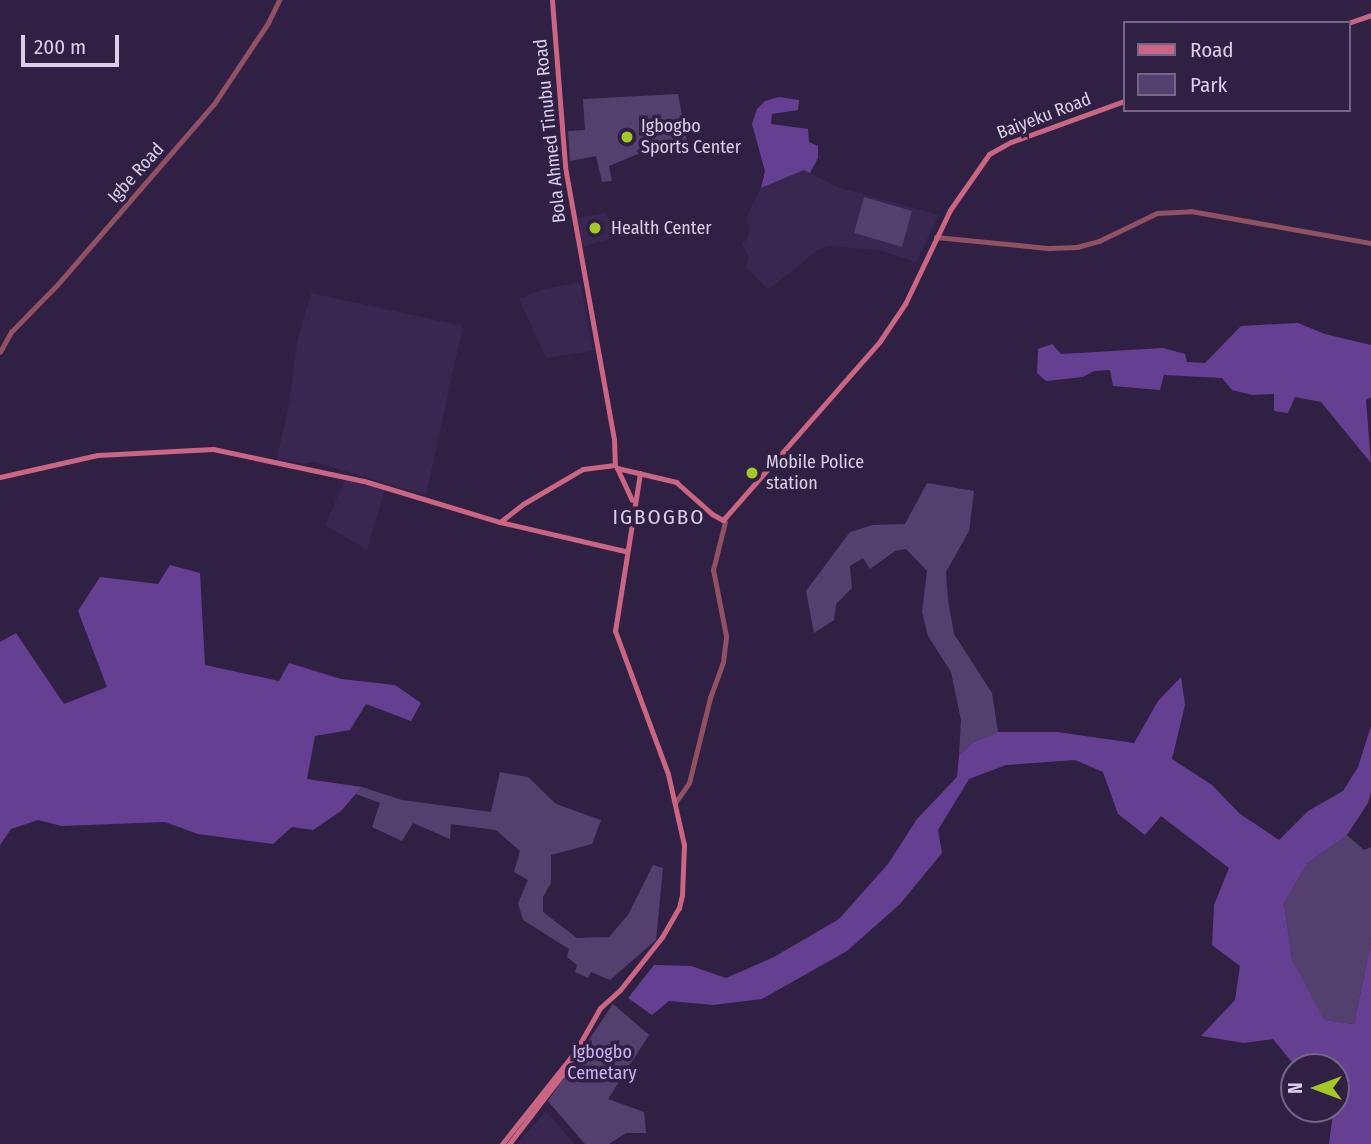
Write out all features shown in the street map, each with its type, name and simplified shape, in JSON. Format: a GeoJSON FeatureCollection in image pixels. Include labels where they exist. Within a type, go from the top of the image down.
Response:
{"type":"FeatureCollection","features":[{"type":"Feature","properties":{"kind":"main road","name":"Bola Ahmed Tinubu Road"},"geometry":{"type":"LineString","coordinates":[[552,0],[565,167],[616,467],[632,503]]}},
{"type":"Feature","properties":{"kind":"main road"},"geometry":{"type":"LineString","coordinates":[[1350,22],[1371,15]]}},
{"type":"Feature","properties":{"kind":"main road","name":"Baiyeku Road"},"geometry":{"type":"LineString","coordinates":[[639,473],[677,483],[712,514],[723,520],[880,341],[905,304],[936,237],[973,172],[995,149],[1122,102]]}},
{"type":"Feature","properties":{"kind":"main road"},"geometry":{"type":"LineString","coordinates":[[0,477],[98,455],[213,449],[364,481],[500,522],[625,551]]}},
{"type":"Feature","properties":{"kind":"main road"},"geometry":{"type":"LineString","coordinates":[[500,522],[523,504],[583,469],[605,466],[639,473],[632,503],[615,631],[661,749],[684,845],[685,871],[679,908],[656,945],[600,1008],[547,1096],[509,1144]]}},
{"type":"Feature","properties":{"kind":"main road"},"geometry":{"type":"LineString","coordinates":[[502,1144],[573,1055]]}},
{"type":"Feature","properties":{"kind":"street","name":"Igbe Road"},"geometry":{"type":"LineString","coordinates":[[0,352],[11,332],[58,284],[214,104],[268,23],[279,0]]}},
{"type":"Feature","properties":{"kind":"street"},"geometry":{"type":"LineString","coordinates":[[936,237],[1049,248],[1077,247],[1099,241],[1157,213],[1191,211],[1371,243]]}},
{"type":"Feature","properties":{"kind":"street"},"geometry":{"type":"LineString","coordinates":[[674,803],[689,783],[710,698],[723,662],[726,636],[713,570],[725,522]]}},
{"type":"Feature","properties":{"kind":"shaded area"},"geometry":{"type":"Polygon","coordinates":[[[779,97],[799,100],[798,110],[772,114],[771,124],[808,129],[809,142],[818,146],[818,158],[810,173],[804,170],[761,188],[765,171],[752,124],[757,109],[765,101],[779,97]]]}},
{"type":"Feature","properties":{"kind":"shaded area"},"geometry":{"type":"Polygon","coordinates":[[[804,170],[840,188],[939,215],[916,262],[879,250],[828,246],[818,250],[768,290],[746,267],[748,256],[742,244],[748,238],[748,213],[761,188],[804,170]]]}},
{"type":"Feature","properties":{"kind":"shaded area","name":"Health Center"},"geometry":{"type":"Polygon","coordinates":[[[606,213],[615,237],[582,247],[578,218],[606,213]]]}},
{"type":"Feature","properties":{"kind":"shaded area"},"geometry":{"type":"Polygon","coordinates":[[[580,282],[593,351],[546,358],[519,299],[544,289],[580,282]]]}},
{"type":"Feature","properties":{"kind":"shaded area"},"geometry":{"type":"Polygon","coordinates":[[[311,293],[463,326],[426,495],[314,462],[304,464],[277,458],[289,404],[297,343],[311,293]]]}},
{"type":"Feature","properties":{"kind":"shaded area"},"geometry":{"type":"Polygon","coordinates":[[[1298,323],[1325,334],[1371,345],[1371,397],[1366,400],[1371,463],[1321,402],[1295,397],[1288,413],[1274,411],[1274,394],[1252,395],[1232,390],[1222,378],[1164,375],[1160,390],[1113,386],[1110,370],[1094,371],[1083,377],[1046,381],[1037,373],[1038,349],[1052,344],[1061,354],[1163,348],[1185,354],[1187,362],[1205,363],[1241,326],[1298,323]]]}},
{"type":"Feature","properties":{"kind":"shaded area"},"geometry":{"type":"Polygon","coordinates":[[[345,480],[385,489],[367,550],[325,525],[345,480]]]}},
{"type":"Feature","properties":{"kind":"shaded area"},"geometry":{"type":"Polygon","coordinates":[[[170,565],[200,573],[205,665],[279,681],[289,663],[341,679],[395,685],[421,703],[411,721],[366,704],[350,730],[315,736],[307,779],[362,787],[341,811],[313,830],[292,827],[273,844],[198,834],[165,822],[62,826],[38,820],[11,829],[0,845],[0,642],[16,633],[64,704],[107,687],[78,611],[100,577],[158,584],[170,565]]]}},
{"type":"Feature","properties":{"kind":"shaded area"},"geometry":{"type":"Polygon","coordinates":[[[1181,677],[1185,705],[1172,759],[1212,785],[1240,814],[1279,840],[1308,811],[1343,791],[1358,767],[1371,726],[1371,792],[1368,803],[1347,835],[1308,863],[1284,903],[1292,959],[1324,1020],[1354,1024],[1371,942],[1371,1144],[1329,1144],[1332,1123],[1350,1123],[1350,1053],[1284,1053],[1273,1039],[1244,1043],[1201,1036],[1235,1000],[1240,966],[1212,945],[1214,905],[1229,868],[1161,816],[1145,835],[1118,814],[1103,772],[1075,760],[1006,765],[969,779],[938,830],[942,853],[900,904],[847,951],[762,999],[713,1005],[669,1001],[652,1015],[628,998],[654,965],[691,966],[726,978],[774,957],[839,919],[888,864],[917,819],[957,777],[959,755],[974,742],[998,732],[1057,732],[1134,743],[1158,701],[1181,677]]]}},
{"type":"Feature","properties":{"kind":"shaded area"},"geometry":{"type":"Polygon","coordinates":[[[546,1111],[574,1144],[517,1144],[546,1111]]]}},
{"type":"Feature","properties":{"kind":"green space","name":"Igbogbo Sports Center"},"geometry":{"type":"Polygon","coordinates":[[[678,94],[687,143],[652,148],[609,166],[612,181],[602,182],[596,156],[570,161],[568,131],[585,130],[583,99],[678,94]]]}},
{"type":"Feature","properties":{"kind":"green space"},"geometry":{"type":"Polygon","coordinates":[[[864,197],[912,211],[902,247],[854,233],[864,197]]]}},
{"type":"Feature","properties":{"kind":"green space"},"geometry":{"type":"Polygon","coordinates":[[[927,483],[974,491],[969,531],[946,572],[948,600],[954,634],[992,693],[998,732],[974,742],[959,755],[961,720],[951,672],[928,636],[922,612],[927,571],[906,549],[895,551],[870,569],[863,558],[850,566],[852,588],[836,604],[834,620],[814,633],[806,591],[850,532],[873,525],[905,524],[927,483]]]}},
{"type":"Feature","properties":{"kind":"green space"},"geometry":{"type":"Polygon","coordinates":[[[500,772],[528,777],[556,804],[601,820],[592,844],[551,855],[551,883],[543,897],[543,912],[577,938],[609,937],[628,915],[653,865],[663,868],[656,940],[610,980],[591,972],[588,978],[575,972],[577,965],[567,957],[569,949],[523,920],[518,903],[528,880],[514,872],[520,851],[496,830],[451,824],[450,839],[413,823],[402,841],[372,827],[380,803],[356,794],[362,787],[402,800],[491,812],[500,772]]]}},
{"type":"Feature","properties":{"kind":"green space"},"geometry":{"type":"Polygon","coordinates":[[[1347,835],[1364,850],[1371,847],[1371,942],[1354,1024],[1323,1020],[1292,959],[1284,903],[1308,863],[1347,835]]]}},
{"type":"Feature","properties":{"kind":"green space","name":"Igbogbo Cemetary"},"geometry":{"type":"Polygon","coordinates":[[[613,1004],[649,1035],[608,1099],[644,1112],[646,1133],[626,1133],[609,1144],[585,1144],[548,1101],[613,1004]]]}},
{"type":"Feature","properties":{"kind":"place","name":"Igbogbo Sports Center"},"geometry":{"type":"Point","coordinates":[627,137]}},
{"type":"Feature","properties":{"kind":"place","name":"Health Center"},"geometry":{"type":"Point","coordinates":[595,228]}},
{"type":"Feature","properties":{"kind":"place","name":"Mobile Police station"},"geometry":{"type":"Point","coordinates":[752,473]}},
{"type":"Feature","properties":{"kind":"district","name":"IGBOGBO"},"geometry":{"type":"Point","coordinates":[659,517]}}]}
